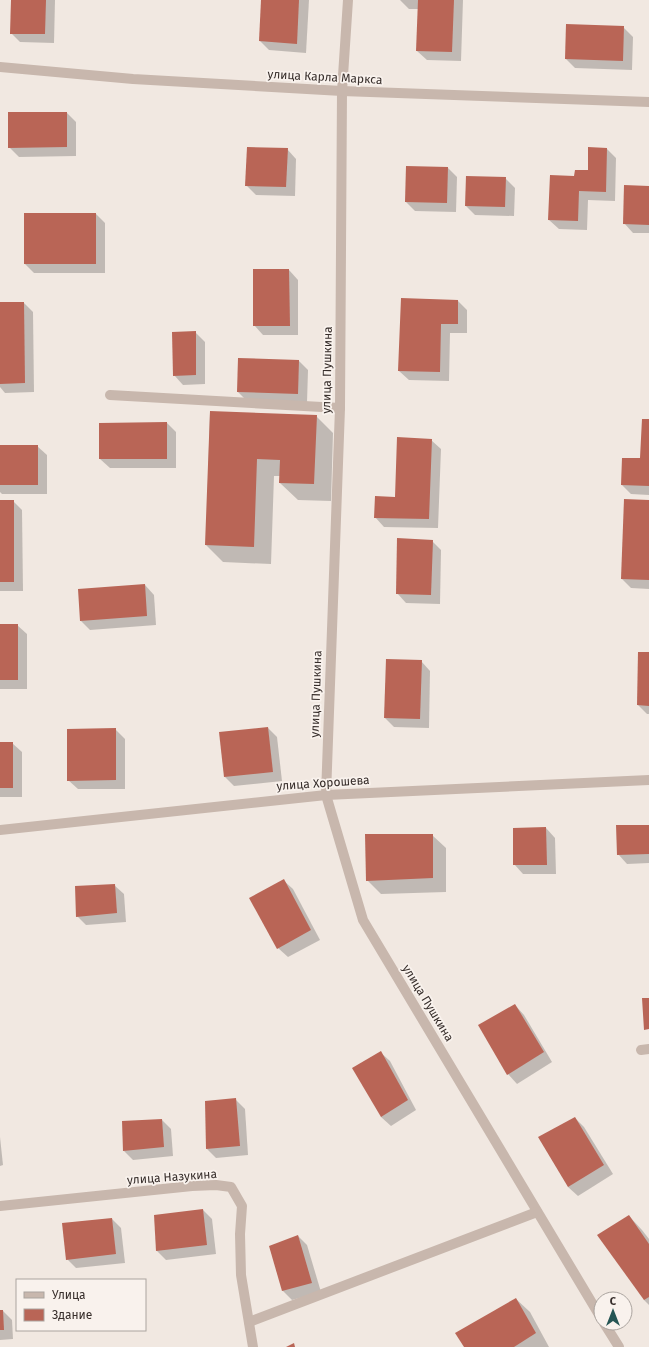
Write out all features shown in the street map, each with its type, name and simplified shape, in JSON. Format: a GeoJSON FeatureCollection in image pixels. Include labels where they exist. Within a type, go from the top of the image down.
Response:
{"type":"FeatureCollection","features":[{"type":"Feature","properties":{"kind":"street","name":"улица Пушкина"},"geometry":{"type":"LineString","coordinates":[[348,0],[342,91],[340,408],[326,795],[363,920],[593,1305]]}},
{"type":"Feature","properties":{"kind":"street","name":"улица Карла Маркса"},"geometry":{"type":"LineString","coordinates":[[0,67],[133,80],[342,91],[649,102]]}},
{"type":"Feature","properties":{"kind":"street"},"geometry":{"type":"LineString","coordinates":[[110,395],[340,408]]}},
{"type":"Feature","properties":{"kind":"street","name":"улица Хорошева"},"geometry":{"type":"LineString","coordinates":[[0,830],[326,795],[649,780]]}},
{"type":"Feature","properties":{"kind":"street","name":"улица Назукина"},"geometry":{"type":"LineString","coordinates":[[0,1206],[192,1186],[216,1185],[231,1187],[242,1206],[240,1234],[241,1274],[253,1347]]}},
{"type":"Feature","properties":{"kind":"street"},"geometry":{"type":"LineString","coordinates":[[249,1322],[537,1212]]}},
{"type":"Feature","properties":{"kind":"street"},"geometry":{"type":"LineString","coordinates":[[609,1331],[618,1347]]}},
{"type":"Feature","properties":{"kind":"building"},"geometry":{"type":"Polygon","coordinates":[[[11,0],[46,0],[45,34],[10,34],[11,0]]]}},
{"type":"Feature","properties":{"kind":"building"},"geometry":{"type":"Polygon","coordinates":[[[261,0],[299,0],[297,44],[259,41],[261,0]]]}},
{"type":"Feature","properties":{"kind":"building"},"geometry":{"type":"Polygon","coordinates":[[[418,0],[454,0],[452,52],[416,51],[418,0]]]}},
{"type":"Feature","properties":{"kind":"building"},"geometry":{"type":"Polygon","coordinates":[[[566,24],[624,26],[623,61],[565,59],[566,24]]]}},
{"type":"Feature","properties":{"kind":"building"},"geometry":{"type":"Polygon","coordinates":[[[8,112],[67,112],[67,147],[8,148],[8,112]]]}},
{"type":"Feature","properties":{"kind":"building"},"geometry":{"type":"Polygon","coordinates":[[[247,147],[288,148],[286,187],[245,186],[247,147]]]}},
{"type":"Feature","properties":{"kind":"building"},"geometry":{"type":"Polygon","coordinates":[[[588,147],[607,148],[606,192],[579,191],[578,221],[548,220],[550,175],[574,176],[575,170],[588,170],[588,147]]]}},
{"type":"Feature","properties":{"kind":"building"},"geometry":{"type":"Polygon","coordinates":[[[406,166],[448,167],[447,203],[405,202],[406,166]]]}},
{"type":"Feature","properties":{"kind":"building"},"geometry":{"type":"Polygon","coordinates":[[[466,176],[506,177],[505,207],[465,206],[466,176]]]}},
{"type":"Feature","properties":{"kind":"building"},"geometry":{"type":"Polygon","coordinates":[[[624,185],[649,186],[649,225],[623,224],[624,185]]]}},
{"type":"Feature","properties":{"kind":"building"},"geometry":{"type":"Polygon","coordinates":[[[24,213],[96,213],[96,264],[24,264],[24,213]]]}},
{"type":"Feature","properties":{"kind":"building"},"geometry":{"type":"Polygon","coordinates":[[[253,269],[289,269],[290,326],[253,326],[253,269]]]}},
{"type":"Feature","properties":{"kind":"building"},"geometry":{"type":"Polygon","coordinates":[[[401,298],[458,300],[458,324],[441,324],[440,372],[398,371],[401,298]]]}},
{"type":"Feature","properties":{"kind":"building"},"geometry":{"type":"Polygon","coordinates":[[[0,302],[24,302],[25,383],[0,384],[0,302]]]}},
{"type":"Feature","properties":{"kind":"building"},"geometry":{"type":"Polygon","coordinates":[[[196,331],[196,375],[173,376],[172,332],[196,331]]]}},
{"type":"Feature","properties":{"kind":"building"},"geometry":{"type":"Polygon","coordinates":[[[238,358],[299,360],[298,394],[237,392],[238,358]]]}},
{"type":"Feature","properties":{"kind":"building"},"geometry":{"type":"Polygon","coordinates":[[[210,411],[317,415],[314,484],[279,483],[280,460],[257,459],[254,547],[205,545],[210,411]]]}},
{"type":"Feature","properties":{"kind":"building"},"geometry":{"type":"Polygon","coordinates":[[[642,419],[649,419],[649,486],[621,485],[622,458],[640,458],[642,419]]]}},
{"type":"Feature","properties":{"kind":"building"},"geometry":{"type":"Polygon","coordinates":[[[167,422],[167,459],[99,459],[99,423],[167,422]]]}},
{"type":"Feature","properties":{"kind":"building"},"geometry":{"type":"Polygon","coordinates":[[[397,437],[432,439],[429,519],[374,518],[375,496],[395,497],[397,437]]]}},
{"type":"Feature","properties":{"kind":"building"},"geometry":{"type":"Polygon","coordinates":[[[0,445],[38,445],[38,485],[0,485],[0,445]]]}},
{"type":"Feature","properties":{"kind":"building"},"geometry":{"type":"Polygon","coordinates":[[[624,499],[649,500],[649,580],[621,579],[624,499]]]}},
{"type":"Feature","properties":{"kind":"building"},"geometry":{"type":"Polygon","coordinates":[[[0,500],[14,500],[14,582],[0,582],[0,500]]]}},
{"type":"Feature","properties":{"kind":"building"},"geometry":{"type":"Polygon","coordinates":[[[397,538],[433,540],[431,595],[396,594],[397,538]]]}},
{"type":"Feature","properties":{"kind":"building"},"geometry":{"type":"Polygon","coordinates":[[[145,584],[147,616],[80,621],[78,589],[145,584]]]}},
{"type":"Feature","properties":{"kind":"building"},"geometry":{"type":"Polygon","coordinates":[[[0,624],[18,624],[18,680],[0,680],[0,624]]]}},
{"type":"Feature","properties":{"kind":"building"},"geometry":{"type":"Polygon","coordinates":[[[638,652],[649,652],[649,706],[637,705],[638,652]]]}},
{"type":"Feature","properties":{"kind":"building"},"geometry":{"type":"Polygon","coordinates":[[[386,659],[422,660],[420,719],[384,718],[386,659]]]}},
{"type":"Feature","properties":{"kind":"building"},"geometry":{"type":"Polygon","coordinates":[[[268,727],[273,772],[224,777],[219,732],[268,727]]]}},
{"type":"Feature","properties":{"kind":"building"},"geometry":{"type":"Polygon","coordinates":[[[116,728],[116,780],[67,781],[67,729],[116,728]]]}},
{"type":"Feature","properties":{"kind":"building"},"geometry":{"type":"Polygon","coordinates":[[[0,742],[13,742],[13,788],[0,788],[0,742]]]}},
{"type":"Feature","properties":{"kind":"building"},"geometry":{"type":"Polygon","coordinates":[[[616,825],[649,825],[649,854],[617,855],[616,825]]]}},
{"type":"Feature","properties":{"kind":"building"},"geometry":{"type":"Polygon","coordinates":[[[546,827],[547,865],[513,865],[513,828],[546,827]]]}},
{"type":"Feature","properties":{"kind":"building"},"geometry":{"type":"Polygon","coordinates":[[[365,834],[433,834],[433,878],[366,881],[365,834]]]}},
{"type":"Feature","properties":{"kind":"building"},"geometry":{"type":"Polygon","coordinates":[[[284,879],[311,930],[277,949],[249,898],[284,879]]]}},
{"type":"Feature","properties":{"kind":"building"},"geometry":{"type":"Polygon","coordinates":[[[115,884],[117,913],[76,917],[75,886],[115,884]]]}},
{"type":"Feature","properties":{"kind":"building"},"geometry":{"type":"Polygon","coordinates":[[[642,998],[649,998],[649,1029],[644,1030],[642,998]]]}},
{"type":"Feature","properties":{"kind":"building"},"geometry":{"type":"Polygon","coordinates":[[[515,1004],[544,1052],[507,1075],[478,1025],[515,1004]]]}},
{"type":"Feature","properties":{"kind":"building"},"geometry":{"type":"Polygon","coordinates":[[[381,1051],[408,1100],[381,1117],[352,1068],[381,1051]]]}},
{"type":"Feature","properties":{"kind":"building"},"geometry":{"type":"Polygon","coordinates":[[[236,1098],[240,1146],[206,1149],[205,1101],[236,1098]]]}},
{"type":"Feature","properties":{"kind":"building"},"geometry":{"type":"Polygon","coordinates":[[[575,1117],[604,1165],[568,1187],[538,1137],[575,1117]]]}},
{"type":"Feature","properties":{"kind":"building"},"geometry":{"type":"Polygon","coordinates":[[[162,1119],[164,1147],[123,1151],[122,1121],[162,1119]]]}},
{"type":"Feature","properties":{"kind":"building"},"geometry":{"type":"Polygon","coordinates":[[[203,1209],[207,1245],[156,1251],[154,1215],[203,1209]]]}},
{"type":"Feature","properties":{"kind":"building"},"geometry":{"type":"Polygon","coordinates":[[[629,1215],[649,1244],[649,1297],[644,1300],[597,1235],[629,1215]]]}},
{"type":"Feature","properties":{"kind":"building"},"geometry":{"type":"Polygon","coordinates":[[[112,1218],[116,1254],[66,1260],[62,1223],[112,1218]]]}},
{"type":"Feature","properties":{"kind":"building"},"geometry":{"type":"Polygon","coordinates":[[[298,1235],[312,1283],[282,1291],[269,1246],[298,1235]]]}},
{"type":"Feature","properties":{"kind":"building"},"geometry":{"type":"Polygon","coordinates":[[[516,1298],[536,1333],[514,1347],[464,1347],[455,1333],[516,1298]]]}},
{"type":"Feature","properties":{"kind":"building"},"geometry":{"type":"Polygon","coordinates":[[[0,1310],[3,1310],[4,1330],[0,1330],[0,1310]]]}},
{"type":"Feature","properties":{"kind":"building"},"geometry":{"type":"Polygon","coordinates":[[[294,1343],[295,1347],[286,1347],[294,1343]]]}}]}
